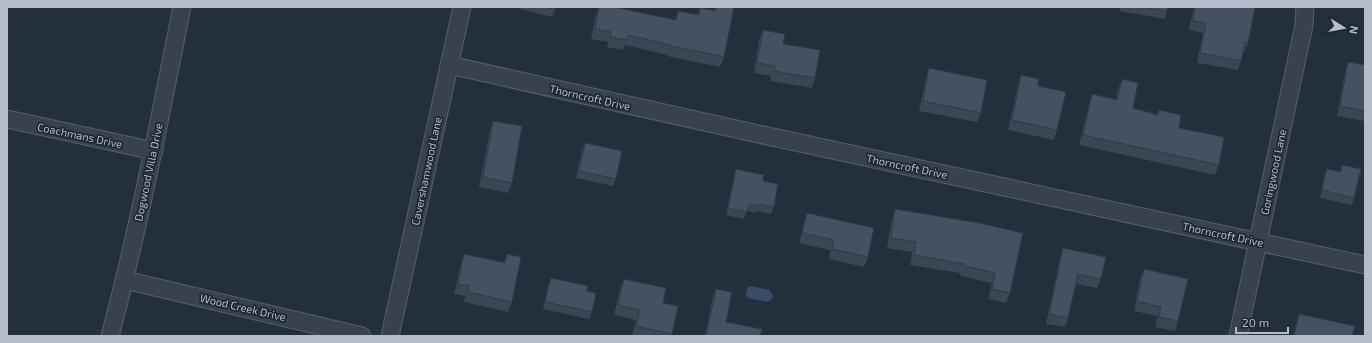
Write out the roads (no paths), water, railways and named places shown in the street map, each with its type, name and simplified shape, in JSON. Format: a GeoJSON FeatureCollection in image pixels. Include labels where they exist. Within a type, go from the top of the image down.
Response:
{"type":"FeatureCollection","features":[{"type":"Feature","properties":{"kind":"street","name":"Dogwood Villa Drive"},"geometry":{"type":"LineString","coordinates":[[110,336],[125,280],[154,151],[182,7]]}},
{"type":"Feature","properties":{"kind":"street","name":"Cavershamwood Lane"},"geometry":{"type":"LineString","coordinates":[[390,336],[462,7]]}},
{"type":"Feature","properties":{"kind":"street","name":"Goringwood Lane"},"geometry":{"type":"LineString","coordinates":[[1238,336],[1304,25],[1305,7]]}},
{"type":"Feature","properties":{"kind":"street","name":"Thorncroft Drive"},"geometry":{"type":"LineString","coordinates":[[449,65],[761,135],[1365,265]]}},
{"type":"Feature","properties":{"kind":"street","name":"Coachmans Drive"},"geometry":{"type":"LineString","coordinates":[[7,119],[154,151]]}},
{"type":"Feature","properties":{"kind":"street","name":"Wood Creek Drive"},"geometry":{"type":"LineString","coordinates":[[125,280],[362,336]]}},
{"type":"Feature","properties":{"kind":"water"},"geometry":{"type":"Polygon","coordinates":[[[750,286],[770,290],[773,296],[771,300],[767,302],[748,298],[746,292],[750,286]]]}}]}
